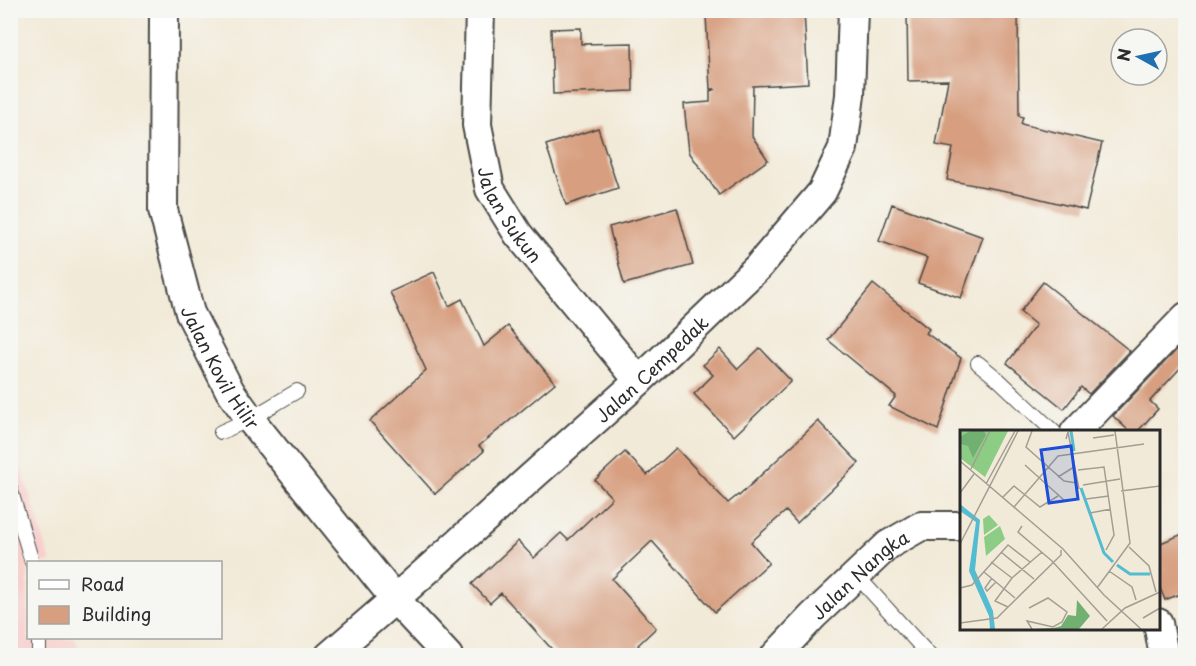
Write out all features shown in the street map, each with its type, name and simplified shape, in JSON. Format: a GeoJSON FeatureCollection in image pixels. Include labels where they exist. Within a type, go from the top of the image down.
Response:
{"type":"FeatureCollection","features":[{"type":"Feature","properties":{"kind":"street","name":"Jalan Kovil Hilir"},"geometry":{"type":"LineString","coordinates":[[164,10],[163,210],[190,314],[230,392],[250,419],[395,599],[448,656]]}},
{"type":"Feature","properties":{"kind":"street","name":"Jalan Sukun"},"geometry":{"type":"LineString","coordinates":[[480,10],[477,125],[490,189],[518,234],[639,381]]}},
{"type":"Feature","properties":{"kind":"street","name":"Jalan Cempedak"},"geometry":{"type":"LineString","coordinates":[[329,656],[639,381],[758,267],[822,192],[843,148],[850,95],[853,10]]}},
{"type":"Feature","properties":{"kind":"street"},"geometry":{"type":"LineString","coordinates":[[1077,430],[1185,317]]}},
{"type":"Feature","properties":{"kind":"street","name":"Jalan Nangka"},"geometry":{"type":"LineString","coordinates":[[775,656],[813,616],[888,545],[921,526],[960,526]]}},
{"type":"Feature","properties":{"kind":"street"},"geometry":{"type":"LineString","coordinates":[[1159,630],[1164,656]]}},
{"type":"Feature","properties":{"kind":"lane"},"geometry":{"type":"LineString","coordinates":[[978,363],[1052,430]]}},
{"type":"Feature","properties":{"kind":"lane"},"geometry":{"type":"LineString","coordinates":[[221,432],[250,419],[297,391]]}},
{"type":"Feature","properties":{"kind":"lane"},"geometry":{"type":"LineString","coordinates":[[10,489],[32,561]]}},
{"type":"Feature","properties":{"kind":"lane"},"geometry":{"type":"LineString","coordinates":[[857,576],[930,656]]}},
{"type":"Feature","properties":{"kind":"lane"},"geometry":{"type":"LineString","coordinates":[[39,639],[39,656]]}},
{"type":"Feature","properties":{"kind":"shaded area"},"geometry":{"type":"Polygon","coordinates":[[[10,433],[51,561],[27,561],[27,639],[75,639],[81,655],[11,655],[10,433]]]}},
{"type":"Feature","properties":{"kind":"building"},"geometry":{"type":"Polygon","coordinates":[[[804,10],[808,83],[753,86],[752,136],[768,160],[719,195],[689,152],[684,104],[710,102],[710,91],[715,89],[710,89],[706,15],[804,10]]]}},
{"type":"Feature","properties":{"kind":"building"},"geometry":{"type":"Polygon","coordinates":[[[907,10],[1018,10],[1019,116],[1023,117],[1021,124],[1102,143],[1086,210],[1017,193],[947,180],[953,148],[936,145],[948,80],[908,81],[907,10]]]}},
{"type":"Feature","properties":{"kind":"building"},"geometry":{"type":"Polygon","coordinates":[[[581,28],[581,44],[632,43],[633,91],[553,94],[551,29],[581,28]]]}},
{"type":"Feature","properties":{"kind":"building"},"geometry":{"type":"Polygon","coordinates":[[[598,128],[618,188],[566,205],[546,145],[598,128]]]}},
{"type":"Feature","properties":{"kind":"building"},"geometry":{"type":"Polygon","coordinates":[[[892,204],[983,237],[961,298],[918,283],[927,258],[879,241],[892,204]]]}},
{"type":"Feature","properties":{"kind":"building"},"geometry":{"type":"Polygon","coordinates":[[[677,208],[693,265],[624,284],[609,227],[677,208]]]}},
{"type":"Feature","properties":{"kind":"building"},"geometry":{"type":"Polygon","coordinates":[[[434,272],[449,306],[462,299],[484,346],[508,326],[555,383],[479,446],[484,451],[435,494],[370,421],[426,370],[390,292],[434,272]]]}},
{"type":"Feature","properties":{"kind":"building"},"geometry":{"type":"Polygon","coordinates":[[[1043,282],[1130,351],[1089,394],[1081,387],[1064,409],[1007,363],[1036,325],[1020,312],[1043,282]]]}},
{"type":"Feature","properties":{"kind":"building"},"geometry":{"type":"Polygon","coordinates":[[[873,284],[929,329],[926,333],[961,358],[938,430],[889,406],[896,396],[828,340],[873,284]]]}},
{"type":"Feature","properties":{"kind":"building"},"geometry":{"type":"Polygon","coordinates":[[[1185,341],[1185,363],[1150,401],[1158,409],[1139,430],[1128,430],[1113,416],[1185,341]]]}},
{"type":"Feature","properties":{"kind":"building"},"geometry":{"type":"Polygon","coordinates":[[[760,348],[791,381],[734,436],[694,394],[713,375],[703,365],[720,349],[738,369],[760,348]]]}},
{"type":"Feature","properties":{"kind":"building"},"geometry":{"type":"Polygon","coordinates":[[[818,421],[859,463],[797,523],[786,511],[751,542],[769,563],[715,612],[652,541],[612,579],[656,628],[638,645],[648,656],[558,656],[501,593],[490,603],[472,584],[518,541],[534,558],[561,533],[568,540],[612,498],[595,480],[625,452],[647,475],[676,448],[728,503],[739,496],[818,421]]]}},
{"type":"Feature","properties":{"kind":"building"},"geometry":{"type":"Polygon","coordinates":[[[1185,533],[1185,592],[1165,600],[1160,588],[1160,543],[1185,533]]]}}]}
